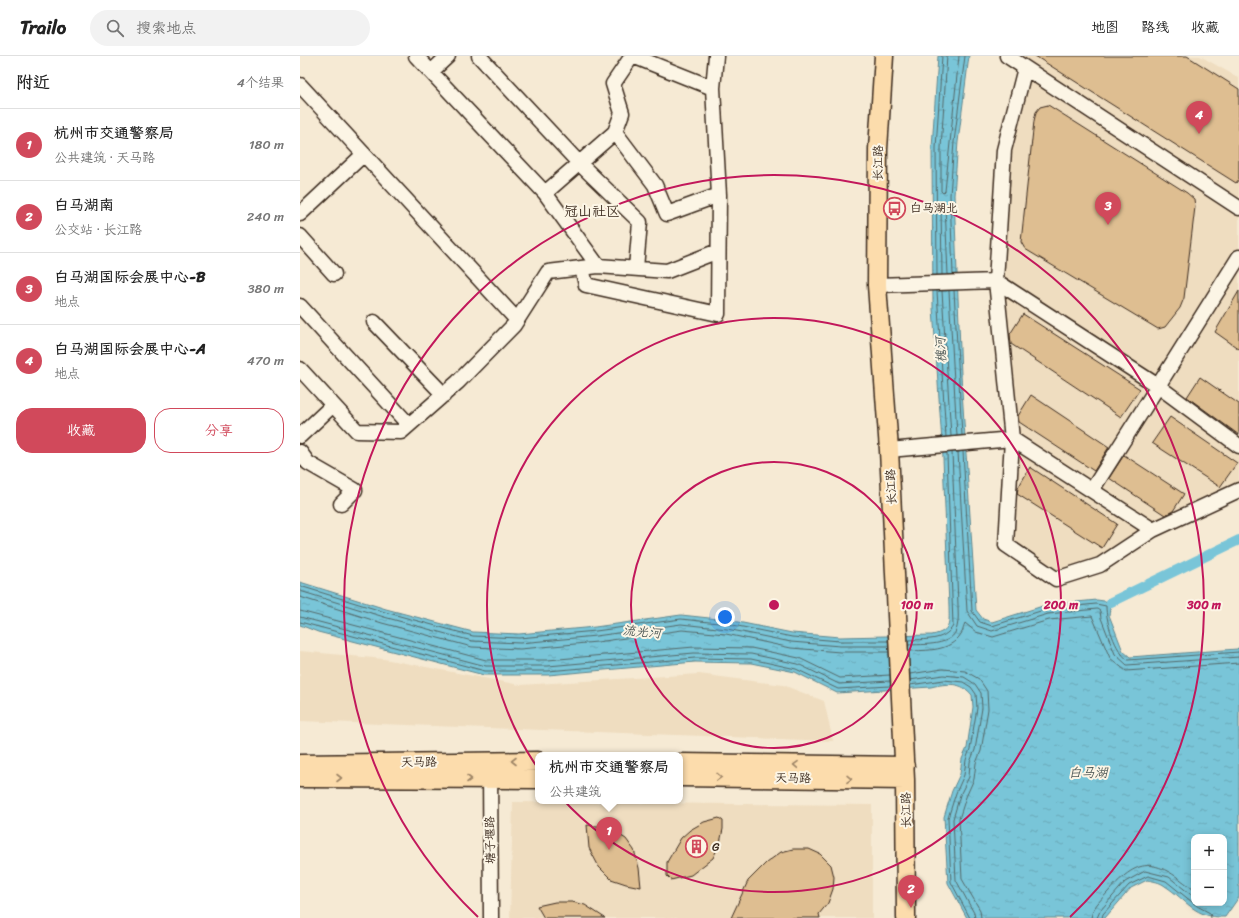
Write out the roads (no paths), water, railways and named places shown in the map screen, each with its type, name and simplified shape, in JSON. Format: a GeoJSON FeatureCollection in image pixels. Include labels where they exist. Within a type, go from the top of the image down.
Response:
{"type":"FeatureCollection","features":[{"type":"Feature","properties":{"kind":"main road","name":"长江路"},"geometry":{"type":"LineString","coordinates":[[884,56],[878,150],[877,285],[889,450],[905,773],[906,918]]}},
{"type":"Feature","properties":{"kind":"main road","name":"天马路"},"geometry":{"type":"LineString","coordinates":[[300,764],[535,761]]}},
{"type":"Feature","properties":{"kind":"main road","name":"天马路"},"geometry":{"type":"LineString","coordinates":[[683,763],[905,773]]}},
{"type":"Feature","properties":{"kind":"main road","name":"天马路"},"geometry":{"type":"LineString","coordinates":[[683,777],[905,773]]}},
{"type":"Feature","properties":{"kind":"main road","name":"天马路"},"geometry":{"type":"LineString","coordinates":[[300,778],[535,779]]}},
{"type":"Feature","properties":{"kind":"street"},"geometry":{"type":"LineString","coordinates":[[416,56],[545,193],[598,266]]}},
{"type":"Feature","properties":{"kind":"street"},"geometry":{"type":"LineString","coordinates":[[431,72],[448,56]]}},
{"type":"Feature","properties":{"kind":"street"},"geometry":{"type":"LineString","coordinates":[[479,56],[580,163],[640,222],[636,268]]}},
{"type":"Feature","properties":{"kind":"street"},"geometry":{"type":"LineString","coordinates":[[545,193],[615,132],[622,113],[613,84],[633,56],[713,88]]}},
{"type":"Feature","properties":{"kind":"street"},"geometry":{"type":"LineString","coordinates":[[582,268],[586,285],[718,314],[719,195],[713,88],[716,56]]}},
{"type":"Feature","properties":{"kind":"street"},"geometry":{"type":"LineString","coordinates":[[1007,56],[1239,208]]}},
{"type":"Feature","properties":{"kind":"street"},"geometry":{"type":"LineString","coordinates":[[1025,68],[1004,150],[996,281],[1012,439],[1006,545],[1056,579],[1100,565],[1153,530],[1239,490]]}},
{"type":"Feature","properties":{"kind":"street"},"geometry":{"type":"LineString","coordinates":[[300,85],[518,320]]}},
{"type":"Feature","properties":{"kind":"street"},"geometry":{"type":"LineString","coordinates":[[615,132],[655,185],[667,214],[719,195]]}},
{"type":"Feature","properties":{"kind":"street"},"geometry":{"type":"LineString","coordinates":[[300,214],[364,154]]}},
{"type":"Feature","properties":{"kind":"street"},"geometry":{"type":"LineString","coordinates":[[300,236],[334,274]]}},
{"type":"Feature","properties":{"kind":"street"},"geometry":{"type":"LineString","coordinates":[[300,369],[357,431],[401,432],[444,395],[518,320],[548,272],[598,266],[667,271],[718,251]]}},
{"type":"Feature","properties":{"kind":"street"},"geometry":{"type":"LineString","coordinates":[[1092,490],[1239,257]]}},
{"type":"Feature","properties":{"kind":"street"},"geometry":{"type":"LineString","coordinates":[[877,285],[996,281],[1158,386],[1239,446]]}},
{"type":"Feature","properties":{"kind":"street"},"geometry":{"type":"LineString","coordinates":[[300,306],[409,425]]}},
{"type":"Feature","properties":{"kind":"street"},"geometry":{"type":"LineString","coordinates":[[374,322],[444,395]]}},
{"type":"Feature","properties":{"kind":"street"},"geometry":{"type":"LineString","coordinates":[[300,436],[333,405]]}},
{"type":"Feature","properties":{"kind":"street"},"geometry":{"type":"LineString","coordinates":[[889,450],[982,443],[1012,439],[1153,530]]}},
{"type":"Feature","properties":{"kind":"street"},"geometry":{"type":"LineString","coordinates":[[300,452],[308,463],[355,490],[341,504]]}},
{"type":"Feature","properties":{"kind":"street","name":"塘子堰路"},"geometry":{"type":"LineString","coordinates":[[490,761],[491,918]]}},
{"type":"Feature","properties":{"kind":"water","name":"白马湖"},"geometry":{"type":"Polygon","coordinates":[[[938,56],[969,56],[958,142],[954,195],[961,375],[976,610],[983,619],[992,622],[1046,605],[1097,600],[1111,602],[1109,615],[1123,651],[1130,657],[1237,649],[1239,647],[1239,897],[1225,917],[1214,917],[1198,912],[1163,885],[1147,880],[1131,888],[1105,918],[967,918],[948,883],[944,817],[952,791],[960,774],[962,759],[967,748],[973,707],[972,695],[964,688],[959,686],[948,684],[931,687],[837,693],[795,672],[751,663],[695,662],[548,675],[484,675],[318,632],[300,625],[300,582],[386,609],[473,632],[519,634],[595,627],[681,615],[728,620],[792,633],[840,637],[932,635],[943,631],[948,625],[949,621],[949,606],[943,458],[933,308],[932,148],[938,56]]]}},
{"type":"Feature","properties":{"kind":"waterway"},"geometry":{"type":"LineString","coordinates":[[1111,602],[1239,540]]}},
{"type":"Feature","properties":{"kind":"place","name":"白马湖国际会展中心-A"},"geometry":{"type":"Point","coordinates":[1199,134]}},
{"type":"Feature","properties":{"kind":"place","name":"白马湖北"},"geometry":{"type":"Point","coordinates":[894,208]}},
{"type":"Feature","properties":{"kind":"place","name":"白马湖国际会展中心-B"},"geometry":{"type":"Point","coordinates":[1108,225]}},
{"type":"Feature","properties":{"kind":"place","name":"G"},"geometry":{"type":"Point","coordinates":[697,847]}},
{"type":"Feature","properties":{"kind":"place","name":"杭州市交通警察局"},"geometry":{"type":"Point","coordinates":[609,850]}},
{"type":"Feature","properties":{"kind":"place","name":"白马湖南"},"geometry":{"type":"Point","coordinates":[911,908]}},
{"type":"Feature","properties":{"kind":"district","name":"冠山社区"},"geometry":{"type":"Point","coordinates":[592,211]}},
{"type":"Feature","properties":{"kind":"water label","name":"槐河"},"geometry":{"type":"Point","coordinates":[940,350]}},
{"type":"Feature","properties":{"kind":"water label","name":"流光河"},"geometry":{"type":"Point","coordinates":[642,631]}}]}
